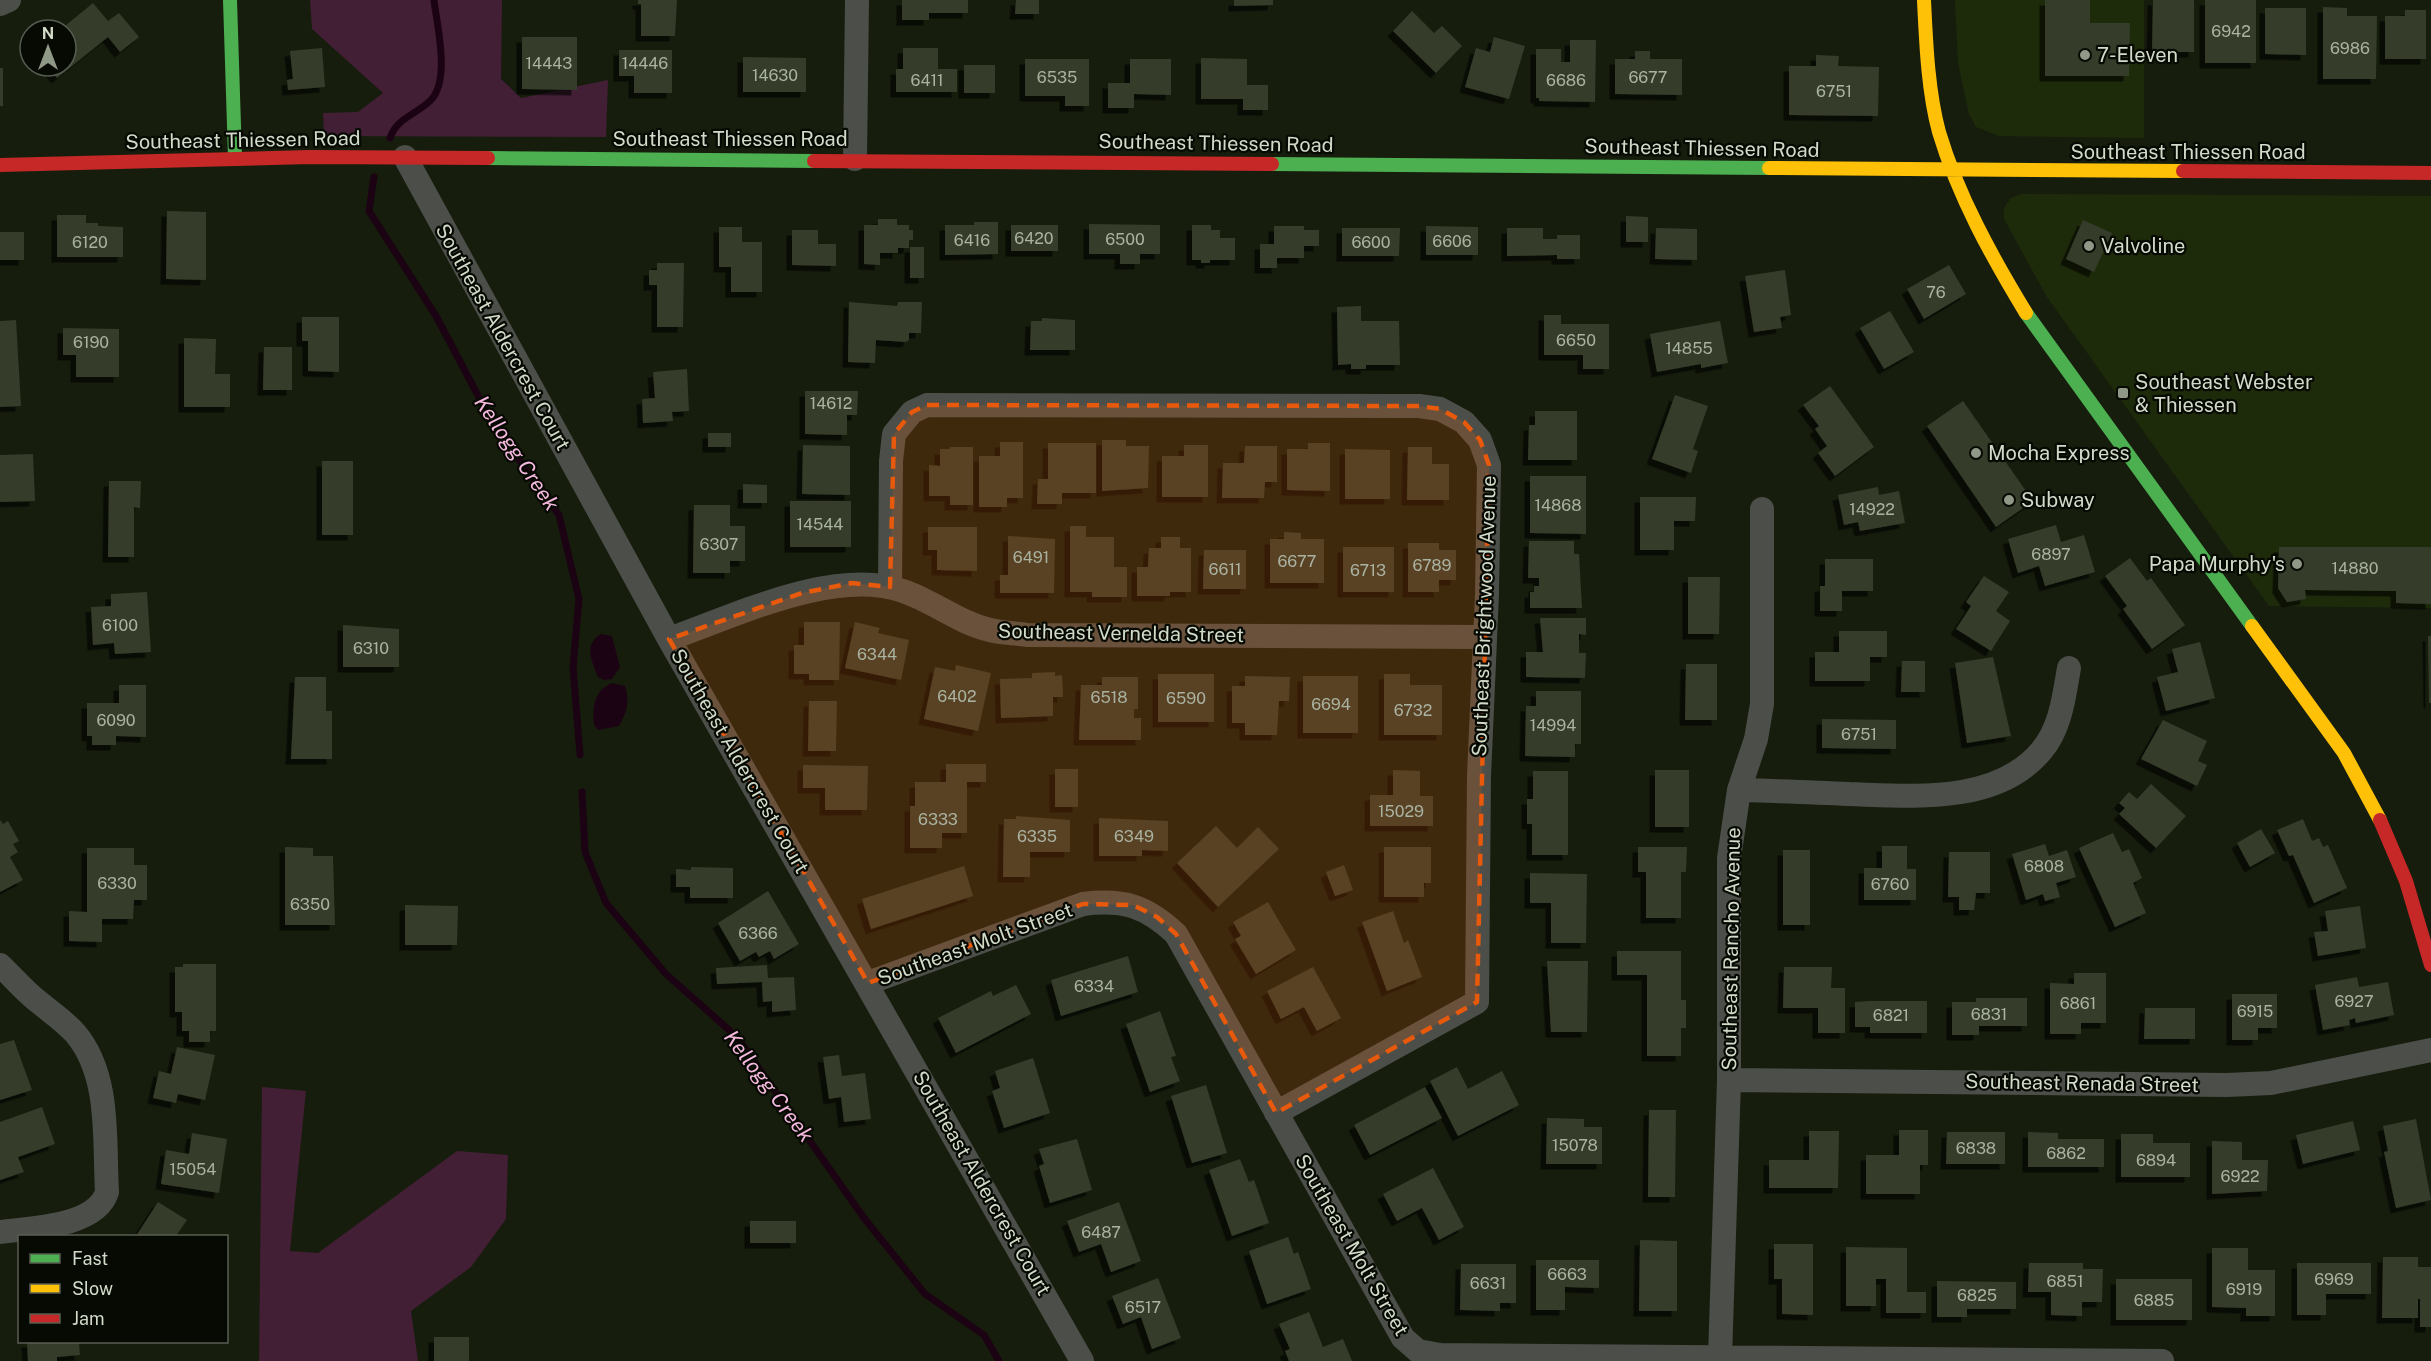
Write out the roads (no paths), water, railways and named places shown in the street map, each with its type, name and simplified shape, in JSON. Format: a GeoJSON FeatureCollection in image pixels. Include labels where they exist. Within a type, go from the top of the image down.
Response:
{"type":"FeatureCollection","features":[{"type":"Feature","properties":{"kind":"main road"},"geometry":{"type":"LineString","coordinates":[[230,0],[235,157]]}},
{"type":"Feature","properties":{"kind":"main road"},"geometry":{"type":"LineString","coordinates":[[1924,0],[1926,45],[1939,131],[1982,235],[2025,312],[2200,558],[2344,753],[2370,797],[2413,898],[2431,965]]}},
{"type":"Feature","properties":{"kind":"main road","name":"Southeast Thiessen Road"},"geometry":{"type":"LineString","coordinates":[[0,165],[235,157],[855,159],[2431,173]]}},
{"type":"Feature","properties":{"kind":"street"},"geometry":{"type":"LineString","coordinates":[[0,4],[9,0]]}},
{"type":"Feature","properties":{"kind":"street"},"geometry":{"type":"LineString","coordinates":[[855,159],[857,0]]}},
{"type":"Feature","properties":{"kind":"street","name":"Southeast Aldercrest Court"},"geometry":{"type":"LineString","coordinates":[[405,158],[669,639],[868,983],[1082,1361]]}},
{"type":"Feature","properties":{"kind":"street","name":"Southeast Brightwood Avenue"},"geometry":{"type":"LineString","coordinates":[[890,587],[891,461],[894,434],[912,412],[927,405],[1419,406],[1440,409],[1464,422],[1480,440],[1489,465],[1479,776],[1477,1002],[1276,1113]]}},
{"type":"Feature","properties":{"kind":"street","name":"Southeast Rancho Avenue"},"geometry":{"type":"LineString","coordinates":[[1719,1358],[1729,1080],[1729,858],[1739,790],[1756,739],[1762,704],[1762,509]]}},
{"type":"Feature","properties":{"kind":"street","name":"Southeast Vernelda Street"},"geometry":{"type":"LineString","coordinates":[[669,639],[827,586],[852,584],[890,587],[928,601],[990,630],[1027,635],[1484,637]]}},
{"type":"Feature","properties":{"kind":"street"},"geometry":{"type":"LineString","coordinates":[[1739,790],[1929,797],[1961,792],[1994,782],[2021,771],[2043,749],[2058,722],[2069,668]]}},
{"type":"Feature","properties":{"kind":"street","name":"Southeast Molt Street"},"geometry":{"type":"LineString","coordinates":[[868,983],[1083,904],[1107,901],[1132,905],[1157,916],[1176,934],[1403,1338],[1418,1351],[1440,1355],[2162,1361]]}},
{"type":"Feature","properties":{"kind":"street"},"geometry":{"type":"LineString","coordinates":[[0,964],[38,1002],[63,1020],[87,1051],[102,1096],[107,1192],[104,1201],[96,1209],[79,1218],[53,1225],[0,1232]]}},
{"type":"Feature","properties":{"kind":"street","name":"Southeast Renada Street"},"geometry":{"type":"LineString","coordinates":[[1729,1080],[2227,1085],[2271,1083],[2431,1050]]}},
{"type":"Feature","properties":{"kind":"waterway","name":"Kellogg Creek"},"geometry":{"type":"LineString","coordinates":[[390,138],[397,126],[430,101],[440,80],[440,38],[434,0]]}},
{"type":"Feature","properties":{"kind":"waterway","name":"Kellogg Creek"},"geometry":{"type":"LineString","coordinates":[[374,177],[369,211],[436,316],[492,422],[559,515],[579,599],[573,667],[580,755]]}},
{"type":"Feature","properties":{"kind":"waterway","name":"Kellogg Creek"},"geometry":{"type":"LineString","coordinates":[[582,792],[585,852],[606,903],[666,974],[737,1037],[864,1218],[925,1294],[984,1335],[999,1361]]}},
{"type":"Feature","properties":{"kind":"place","name":"7-Eleven"},"geometry":{"type":"Point","coordinates":[2085,55]}},
{"type":"Feature","properties":{"kind":"place","name":"Valvoline"},"geometry":{"type":"Point","coordinates":[2089,246]}},
{"type":"Feature","properties":{"kind":"place","name":"Southeast Webster & Thiessen"},"geometry":{"type":"Point","coordinates":[2123,393]}},
{"type":"Feature","properties":{"kind":"place","name":"Mocha Express"},"geometry":{"type":"Point","coordinates":[1976,453]}},
{"type":"Feature","properties":{"kind":"place","name":"Subway"},"geometry":{"type":"Point","coordinates":[2009,500]}},
{"type":"Feature","properties":{"kind":"place","name":"Papa Murphy's"},"geometry":{"type":"Point","coordinates":[2297,564]}}]}
